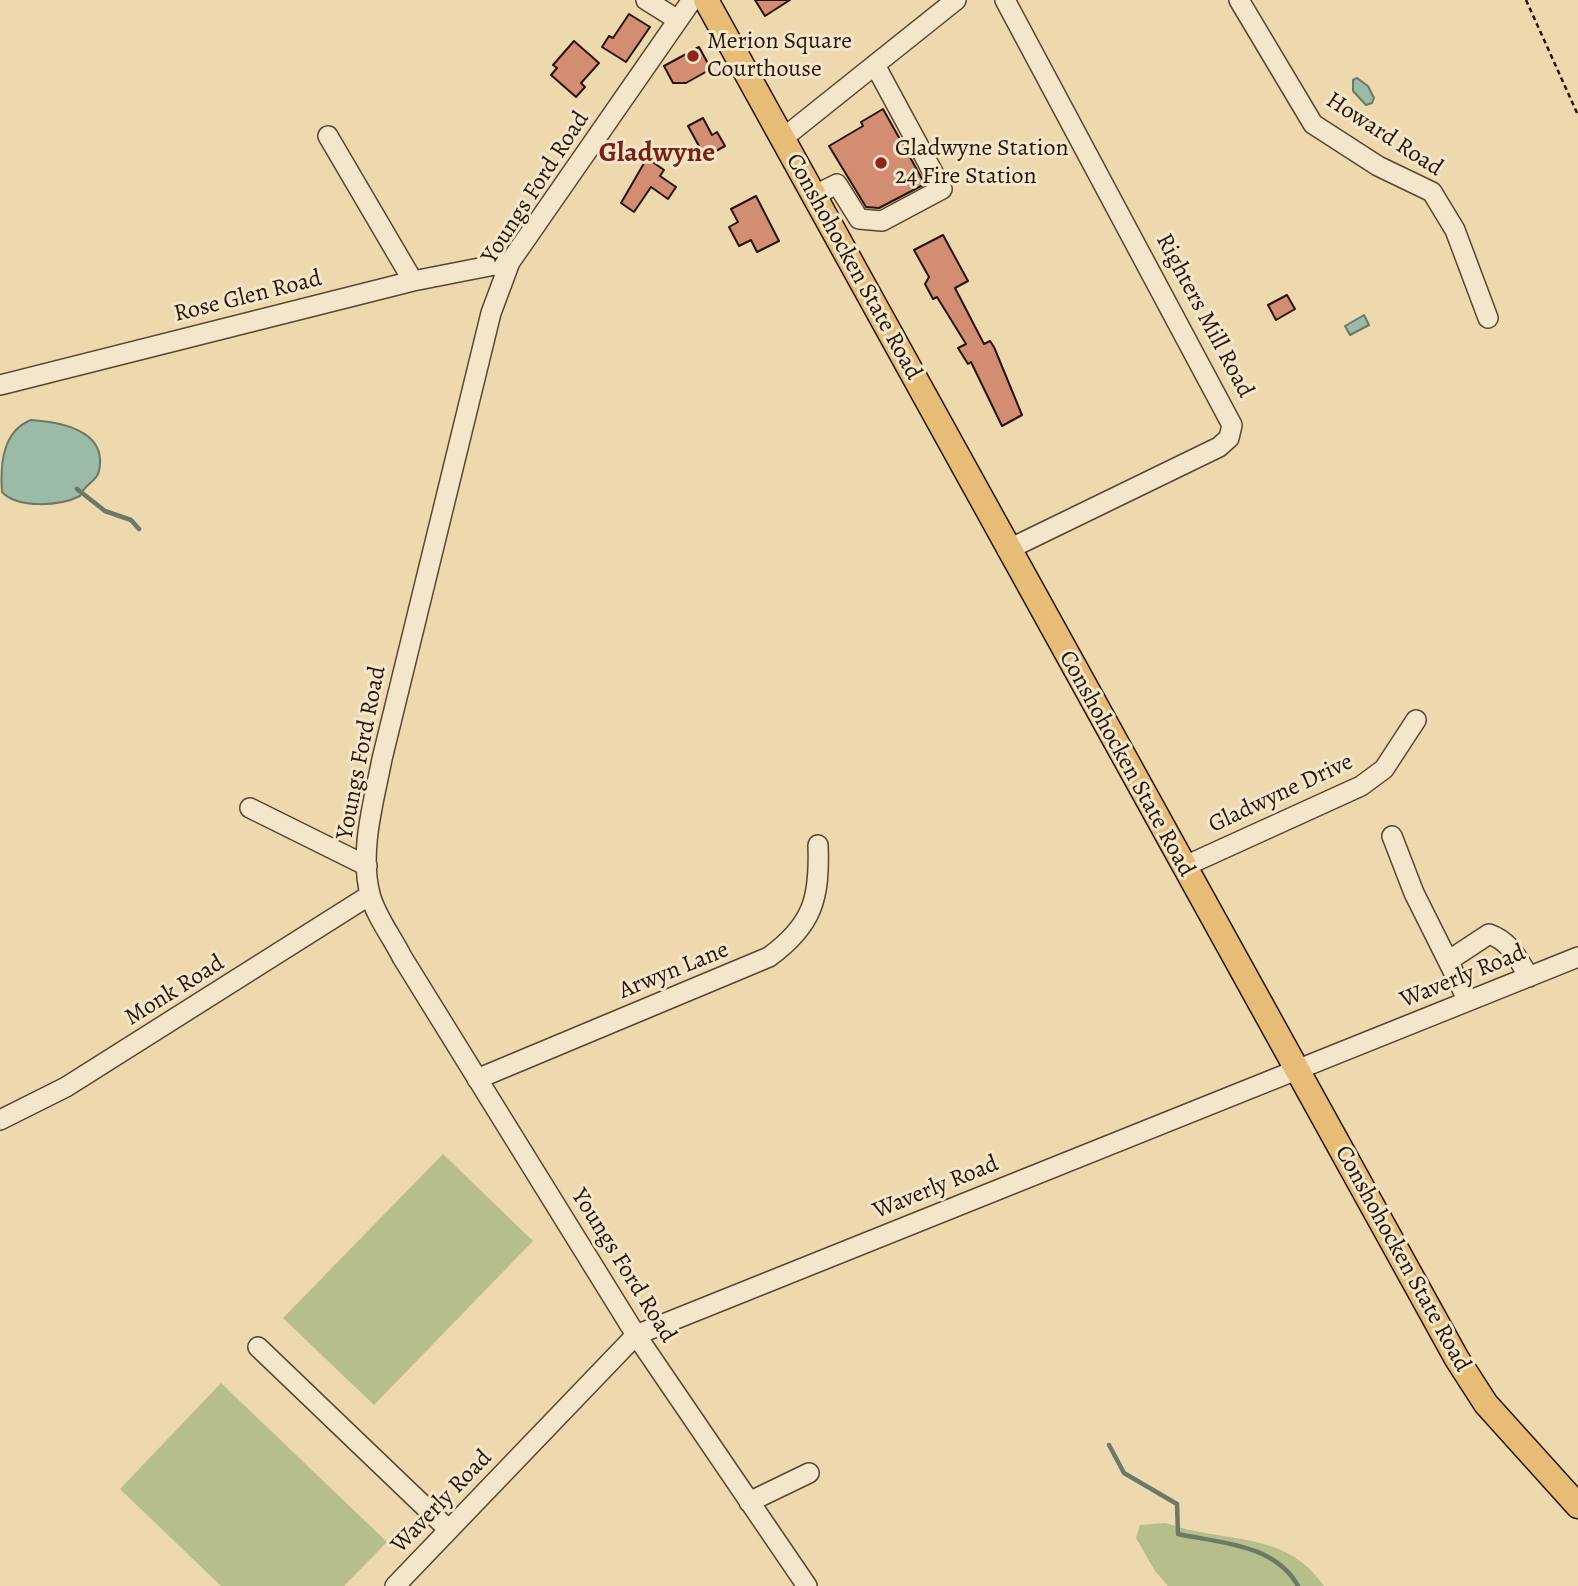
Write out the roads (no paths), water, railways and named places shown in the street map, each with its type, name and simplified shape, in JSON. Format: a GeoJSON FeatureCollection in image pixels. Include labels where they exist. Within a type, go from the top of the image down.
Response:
{"type":"FeatureCollection","features":[{"type":"Feature","properties":{"kind":"main road","name":"Conshohocken State Road"},"geometry":{"type":"LineString","coordinates":[[706,0],[1007,550],[1471,1384],[1509,1432],[1578,1506]]}},
{"type":"Feature","properties":{"kind":"street"},"geometry":{"type":"LineString","coordinates":[[646,0],[678,20]]}},
{"type":"Feature","properties":{"kind":"street","name":"Youngs Ford Road"},"geometry":{"type":"LineString","coordinates":[[692,0],[510,262],[483,341],[382,759],[370,822],[367,866],[370,895],[402,957],[636,1335],[807,1586]]}},
{"type":"Feature","properties":{"kind":"street"},"geometry":{"type":"LineString","coordinates":[[782,139],[956,0]]}},
{"type":"Feature","properties":{"kind":"street","name":"Righters Mill Road"},"geometry":{"type":"LineString","coordinates":[[1005,0],[1232,425],[1229,438],[1219,447],[1007,550]]}},
{"type":"Feature","properties":{"kind":"street","name":"Howard Road"},"geometry":{"type":"LineString","coordinates":[[1239,0],[1313,124],[1378,166],[1432,192],[1455,230],[1488,318]]}},
{"type":"Feature","properties":{"kind":"street"},"geometry":{"type":"LineString","coordinates":[[813,196],[837,184],[859,219],[882,221],[942,189],[875,65]]}},
{"type":"Feature","properties":{"kind":"street"},"geometry":{"type":"LineString","coordinates":[[328,136],[413,281]]}},
{"type":"Feature","properties":{"kind":"street","name":"Rose Glen Road"},"geometry":{"type":"LineString","coordinates":[[0,385],[413,281],[510,262]]}},
{"type":"Feature","properties":{"kind":"street","name":"Gladwyne Drive"},"geometry":{"type":"LineString","coordinates":[[1183,867],[1361,786],[1384,769],[1416,720]]}},
{"type":"Feature","properties":{"kind":"street"},"geometry":{"type":"LineString","coordinates":[[250,808],[367,866]]}},
{"type":"Feature","properties":{"kind":"street"},"geometry":{"type":"LineString","coordinates":[[1392,836],[1414,893],[1468,1001]]}},
{"type":"Feature","properties":{"kind":"street","name":"Arwyn Lane"},"geometry":{"type":"LineString","coordinates":[[477,1079],[769,957],[791,940],[811,911],[819,878],[818,845]]}},
{"type":"Feature","properties":{"kind":"street","name":"Monk Road"},"geometry":{"type":"LineString","coordinates":[[0,1120],[66,1087],[370,895]]}},
{"type":"Feature","properties":{"kind":"street"},"geometry":{"type":"LineString","coordinates":[[1448,961],[1489,934],[1499,938],[1513,951],[1529,976]]}},
{"type":"Feature","properties":{"kind":"street","name":"Waverly Road"},"geometry":{"type":"LineString","coordinates":[[395,1586],[636,1335],[1578,957]]}},
{"type":"Feature","properties":{"kind":"street"},"geometry":{"type":"LineString","coordinates":[[258,1347],[449,1530]]}},
{"type":"Feature","properties":{"kind":"street"},"geometry":{"type":"LineString","coordinates":[[750,1502],[809,1473]]}},
{"type":"Feature","properties":{"kind":"waterway"},"geometry":{"type":"LineString","coordinates":[[77,489],[105,511],[131,520],[139,529]]}},
{"type":"Feature","properties":{"kind":"waterway"},"geometry":{"type":"LineString","coordinates":[[1109,1445],[1124,1473],[1177,1504],[1178,1534],[1228,1543],[1261,1553],[1288,1572],[1298,1586]]}},
{"type":"Feature","properties":{"kind":"place","name":"Merion Square Courthouse"},"geometry":{"type":"Point","coordinates":[693,56]}},
{"type":"Feature","properties":{"kind":"place","name":"Gladwyne Station 24 Fire Station"},"geometry":{"type":"Point","coordinates":[881,163]}},
{"type":"Feature","properties":{"kind":"district","name":"Gladwyne"},"geometry":{"type":"Point","coordinates":[657,154]}}]}
